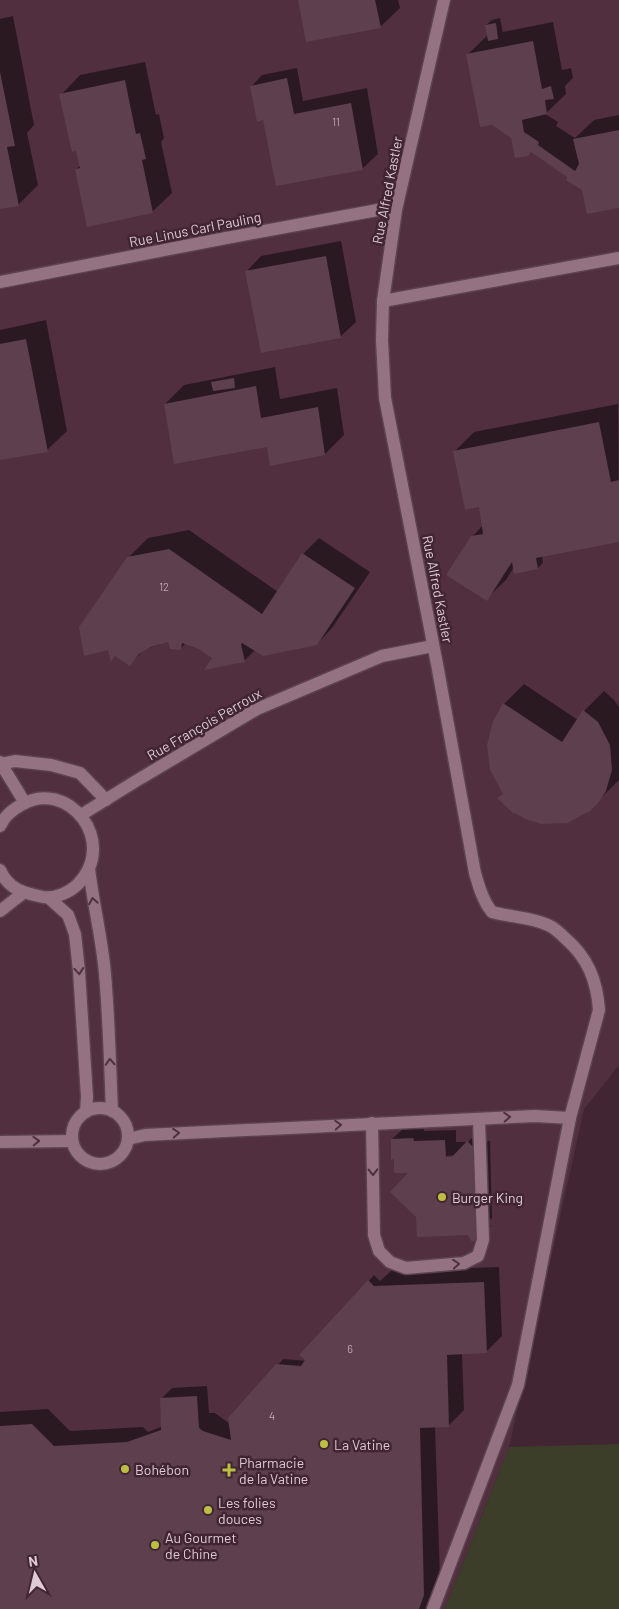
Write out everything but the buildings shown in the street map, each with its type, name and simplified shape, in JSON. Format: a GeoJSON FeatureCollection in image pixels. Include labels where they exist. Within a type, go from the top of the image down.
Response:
{"type":"FeatureCollection","features":[{"type":"Feature","properties":{"kind":"street","name":"Rue Alfred Kastler"},"geometry":{"type":"LineString","coordinates":[[433,1609],[518,1385],[570,1118],[599,1010],[594,979],[576,948],[549,925],[492,912],[487,906],[475,873],[385,398],[382,340],[383,302],[396,210],[444,0]]}},
{"type":"Feature","properties":{"kind":"street","name":"Rue Linus Carl Pauling"},"geometry":{"type":"LineString","coordinates":[[0,282],[383,209],[396,210]]}},
{"type":"Feature","properties":{"kind":"street"},"geometry":{"type":"LineString","coordinates":[[383,302],[619,258]]}},
{"type":"Feature","properties":{"kind":"street","name":"Rue François Perroux"},"geometry":{"type":"LineString","coordinates":[[82,815],[257,709],[382,656],[433,646]]}},
{"type":"Feature","properties":{"kind":"street"},"geometry":{"type":"LineString","coordinates":[[25,803],[0,763],[15,761],[51,765],[80,774],[106,800]]}},
{"type":"Feature","properties":{"kind":"street"},"geometry":{"type":"LineString","coordinates":[[0,826],[13,810],[25,803],[37,799],[50,799],[66,804],[82,815],[90,829],[94,843],[93,855],[84,878],[76,886],[60,895],[49,898],[23,893],[9,883],[0,870]]}},
{"type":"Feature","properties":{"kind":"street"},"geometry":{"type":"LineString","coordinates":[[89,868],[105,974],[112,1111]]}},
{"type":"Feature","properties":{"kind":"street"},"geometry":{"type":"LineString","coordinates":[[0,911],[23,893]]}},
{"type":"Feature","properties":{"kind":"street"},"geometry":{"type":"LineString","coordinates":[[49,898],[68,915],[75,934],[80,971],[87,1097],[86,1112]]}},
{"type":"Feature","properties":{"kind":"street"},"geometry":{"type":"LineString","coordinates":[[94,1108],[112,1111],[125,1122],[128,1130],[126,1148],[120,1156],[104,1164],[95,1164],[87,1161],[75,1149],[72,1141],[74,1124],[79,1117],[94,1108]]}},
{"type":"Feature","properties":{"kind":"street"},"geometry":{"type":"LineString","coordinates":[[128,1139],[145,1135],[372,1123],[535,1116],[570,1118]]}},
{"type":"Feature","properties":{"kind":"street"},"geometry":{"type":"LineString","coordinates":[[372,1123],[374,1235],[379,1251],[390,1262],[406,1268],[464,1263],[478,1256],[483,1240],[479,1119]]}},
{"type":"Feature","properties":{"kind":"street"},"geometry":{"type":"LineString","coordinates":[[0,1142],[72,1141]]}},
{"type":"Feature","properties":{"kind":"shaded area"},"geometry":{"type":"Polygon","coordinates":[[[0,0],[619,0],[619,1065],[584,1109],[509,1447],[445,1609],[0,1609],[0,0]]]}},
{"type":"Feature","properties":{"kind":"green space"},"geometry":{"type":"Polygon","coordinates":[[[619,1444],[619,1609],[445,1609],[509,1447],[619,1444]]]}},
{"type":"Feature","properties":{"kind":"place","name":"Burger King"},"geometry":{"type":"Point","coordinates":[442,1197]}},
{"type":"Feature","properties":{"kind":"place","name":"La Vatine"},"geometry":{"type":"Point","coordinates":[324,1444]}},
{"type":"Feature","properties":{"kind":"place","name":"Bohébon"},"geometry":{"type":"Point","coordinates":[125,1469]}},
{"type":"Feature","properties":{"kind":"place","name":"Pharmacie de la Vatine"},"geometry":{"type":"Point","coordinates":[229,1470]}},
{"type":"Feature","properties":{"kind":"place","name":"Les folies douces"},"geometry":{"type":"Point","coordinates":[208,1510]}},
{"type":"Feature","properties":{"kind":"place","name":"Au Gourmet de Chine"},"geometry":{"type":"Point","coordinates":[155,1545]}}]}
